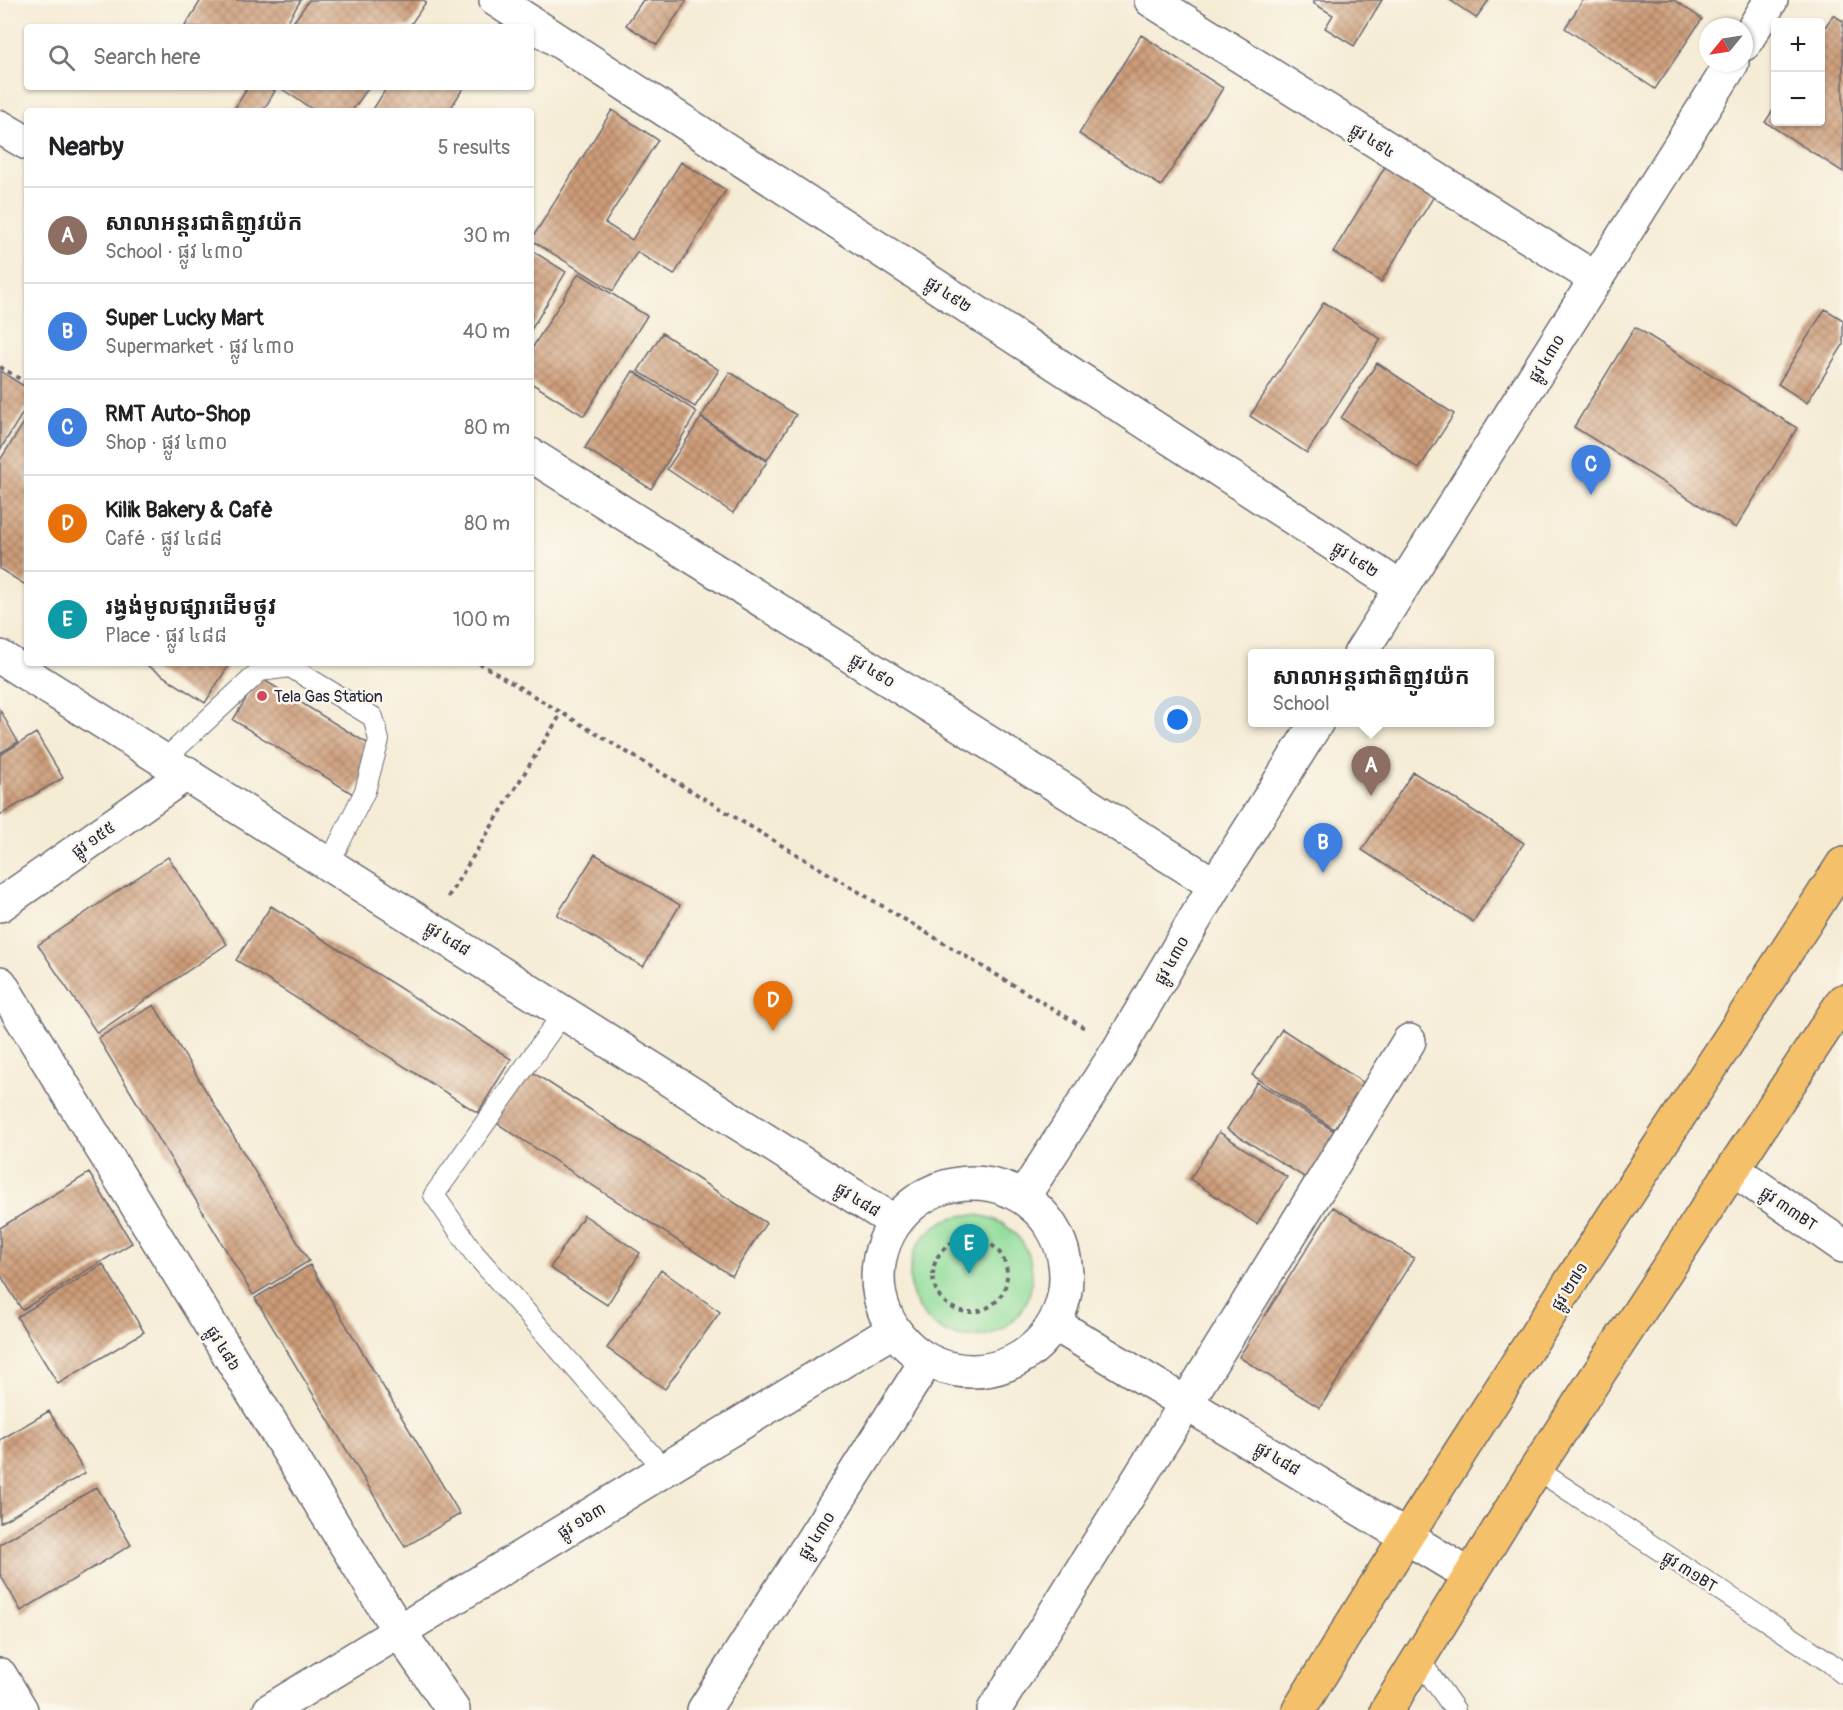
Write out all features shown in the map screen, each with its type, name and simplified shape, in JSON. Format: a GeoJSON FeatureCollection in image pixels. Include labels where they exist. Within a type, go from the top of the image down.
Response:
{"type":"FeatureCollection","features":[{"type":"Feature","properties":{"kind":"main road","name":"ផ្លូវ ២៧១"},"geometry":{"type":"LineString","coordinates":[[1299,1710],[1405,1535],[1676,1125],[1843,864]]}},
{"type":"Feature","properties":{"kind":"main road"},"geometry":{"type":"LineString","coordinates":[[1387,1710],[1536,1469],[1843,1001]]}},
{"type":"Feature","properties":{"kind":"street","name":"ផ្លូវ ៤៩២"},"geometry":{"type":"LineString","coordinates":[[496,0],[533,24]]}},
{"type":"Feature","properties":{"kind":"street","name":"ផ្លូវ ៤៩៤"},"geometry":{"type":"LineString","coordinates":[[1151,0],[1596,279]]}},
{"type":"Feature","properties":{"kind":"street"},"geometry":{"type":"LineString","coordinates":[[1753,29],[1771,0]]}},
{"type":"Feature","properties":{"kind":"street","name":"ផ្លូវ ៤៩២"},"geometry":{"type":"LineString","coordinates":[[534,25],[1401,588]]}},
{"type":"Feature","properties":{"kind":"street","name":"ផ្លូវ ៤៣០"},"geometry":{"type":"LineString","coordinates":[[1363,649],[1726,72]]}},
{"type":"Feature","properties":{"kind":"street"},"geometry":{"type":"LineString","coordinates":[[0,127],[24,141]]}},
{"type":"Feature","properties":{"kind":"street","name":"ផ្លូវ ៤៩០"},"geometry":{"type":"LineString","coordinates":[[534,456],[1215,885]]}},
{"type":"Feature","properties":{"kind":"street","name":"ផ្លូវ ៤៨៨"},"geometry":{"type":"LineString","coordinates":[[2,660],[176,766],[895,1222]]}},
{"type":"Feature","properties":{"kind":"street","name":"ផ្លូវ ៤៣០"},"geometry":{"type":"LineString","coordinates":[[1023,1197],[1119,1049],[1215,885],[1314,727]]}},
{"type":"Feature","properties":{"kind":"street","name":"ផ្លូវ ១៥៥"},"geometry":{"type":"LineString","coordinates":[[0,905],[176,766]]}},
{"type":"Feature","properties":{"kind":"street","name":"ផ្លូវ ៤៨៦"},"geometry":{"type":"LineString","coordinates":[[0,983],[399,1632],[453,1710]]}},
{"type":"Feature","properties":{"kind":"street"},"geometry":{"type":"LineString","coordinates":[[994,1710],[1409,1041]]}},
{"type":"Feature","properties":{"kind":"street","name":"ផ្លូវ ៣៣BT"},"geometry":{"type":"LineString","coordinates":[[1734,1170],[1843,1246]]}},
{"type":"Feature","properties":{"kind":"street"},"geometry":{"type":"LineString","coordinates":[[978,1182],[1001,1187],[1023,1197],[1044,1216],[1059,1241],[1067,1268],[1065,1297],[1055,1324],[1041,1343],[1021,1359],[999,1368],[975,1372],[950,1369],[927,1360],[909,1348],[894,1330],[881,1304],[877,1276],[882,1248],[895,1222],[917,1200],[931,1191],[954,1183],[978,1182]]}},
{"type":"Feature","properties":{"kind":"street","name":"ផ្លូវ ៤៨៨"},"geometry":{"type":"LineString","coordinates":[[1055,1324],[1469,1575]]}},
{"type":"Feature","properties":{"kind":"street","name":"ផ្លូវ ១៦៣"},"geometry":{"type":"LineString","coordinates":[[270,1710],[894,1330]]}},
{"type":"Feature","properties":{"kind":"street","name":"ផ្លូវ ៤៣០"},"geometry":{"type":"LineString","coordinates":[[704,1710],[927,1360]]}},
{"type":"Feature","properties":{"kind":"street"},"geometry":{"type":"LineString","coordinates":[[0,1675],[21,1710]]}},
{"type":"Feature","properties":{"kind":"lane"},"geometry":{"type":"LineString","coordinates":[[176,766],[260,671],[290,667],[374,717],[379,740],[365,791],[329,864]]}},
{"type":"Feature","properties":{"kind":"lane"},"geometry":{"type":"LineString","coordinates":[[564,1012],[434,1195],[474,1253],[664,1469]]}},
{"type":"Feature","properties":{"kind":"lane","name":"ផ្លូវ ៣១BT"},"geometry":{"type":"LineString","coordinates":[[1536,1469],[1843,1674]]}},
{"type":"Feature","properties":{"kind":"lane"},"geometry":{"type":"LineString","coordinates":[[1418,1658],[1455,1710]]}},
{"type":"Feature","properties":{"kind":"path"},"geometry":{"type":"LineString","coordinates":[[0,367],[24,382]]}},
{"type":"Feature","properties":{"kind":"path"},"geometry":{"type":"LineString","coordinates":[[484,666],[1119,1049]]}},
{"type":"Feature","properties":{"kind":"path"},"geometry":{"type":"LineString","coordinates":[[430,927],[561,714]]}},
{"type":"Feature","properties":{"kind":"path"},"geometry":{"type":"LineString","coordinates":[[961,1238],[979,1239],[993,1245],[1003,1257],[1007,1275],[1005,1288],[997,1300],[977,1311],[963,1311],[951,1306],[941,1298],[934,1279],[939,1255],[947,1246],[961,1238]]}},
{"type":"Feature","properties":{"kind":"green space"},"geometry":{"type":"Polygon","coordinates":[[[971,1215],[995,1219],[1014,1233],[1028,1252],[1032,1276],[1028,1300],[1014,1319],[995,1333],[971,1337],[947,1333],[928,1319],[914,1300],[910,1276],[914,1252],[928,1233],[947,1219],[971,1215]]]}},
{"type":"Feature","properties":{"kind":"building"},"geometry":{"type":"Polygon","coordinates":[[[201,0],[301,0],[286,24],[186,24],[201,0]]]}},
{"type":"Feature","properties":{"kind":"building"},"geometry":{"type":"Polygon","coordinates":[[[309,0],[423,0],[426,2],[411,24],[292,24],[309,0]]]}},
{"type":"Feature","properties":{"kind":"building"},"geometry":{"type":"Polygon","coordinates":[[[643,0],[687,0],[657,45],[626,25],[643,0]]]}},
{"type":"Feature","properties":{"kind":"building"},"geometry":{"type":"Polygon","coordinates":[[[1315,0],[1382,0],[1354,46],[1325,28],[1333,15],[1313,3],[1315,0]]]}},
{"type":"Feature","properties":{"kind":"building"},"geometry":{"type":"Polygon","coordinates":[[[1450,0],[1489,0],[1476,18],[1450,0]]]}},
{"type":"Feature","properties":{"kind":"building"},"geometry":{"type":"Polygon","coordinates":[[[1583,0],[1674,0],[1701,18],[1655,89],[1565,28],[1583,0]]]}},
{"type":"Feature","properties":{"kind":"building"},"geometry":{"type":"Polygon","coordinates":[[[1833,15],[1843,21],[1843,172],[1771,126],[1825,126],[1825,27],[1833,15]]]}},
{"type":"Feature","properties":{"kind":"building"},"geometry":{"type":"Polygon","coordinates":[[[1141,35],[1223,88],[1161,186],[1079,134],[1141,35]]]}},
{"type":"Feature","properties":{"kind":"building"},"geometry":{"type":"Polygon","coordinates":[[[246,90],[275,91],[265,108],[235,108],[246,90]]]}},
{"type":"Feature","properties":{"kind":"building"},"geometry":{"type":"Polygon","coordinates":[[[284,90],[367,90],[354,108],[310,108],[284,90]]]}},
{"type":"Feature","properties":{"kind":"building"},"geometry":{"type":"Polygon","coordinates":[[[385,90],[462,90],[451,108],[374,108],[385,90]]]}},
{"type":"Feature","properties":{"kind":"building"},"geometry":{"type":"Polygon","coordinates":[[[612,110],[658,140],[605,223],[632,240],[681,162],[726,190],[674,275],[637,252],[613,291],[534,242],[534,235],[612,110]]]}},
{"type":"Feature","properties":{"kind":"building"},"geometry":{"type":"Polygon","coordinates":[[[1771,113],[1771,126],[1765,122],[1771,113]]]}},
{"type":"Feature","properties":{"kind":"building"},"geometry":{"type":"Polygon","coordinates":[[[1388,162],[1436,193],[1381,282],[1333,252],[1388,162]]]}},
{"type":"Feature","properties":{"kind":"building"},"geometry":{"type":"Polygon","coordinates":[[[534,252],[566,272],[534,325],[534,252]]]}},
{"type":"Feature","properties":{"kind":"building"},"geometry":{"type":"Polygon","coordinates":[[[579,273],[647,316],[584,416],[534,385],[534,345],[579,273]]]}},
{"type":"Feature","properties":{"kind":"building"},"geometry":{"type":"Polygon","coordinates":[[[1324,302],[1381,339],[1307,453],[1250,416],[1324,302]]]}},
{"type":"Feature","properties":{"kind":"building"},"geometry":{"type":"Polygon","coordinates":[[[1825,309],[1843,320],[1843,345],[1807,403],[1778,384],[1825,309]]]}},
{"type":"Feature","properties":{"kind":"building"},"geometry":{"type":"Polygon","coordinates":[[[1635,327],[1797,428],[1736,528],[1574,427],[1635,327]]]}},
{"type":"Feature","properties":{"kind":"building"},"geometry":{"type":"Polygon","coordinates":[[[662,333],[719,370],[695,407],[638,371],[662,333]]]}},
{"type":"Feature","properties":{"kind":"building"},"geometry":{"type":"Polygon","coordinates":[[[1377,363],[1454,414],[1419,469],[1341,418],[1377,363]]]}},
{"type":"Feature","properties":{"kind":"building"},"geometry":{"type":"Polygon","coordinates":[[[0,371],[24,386],[24,411],[0,450],[0,371]]]}},
{"type":"Feature","properties":{"kind":"building"},"geometry":{"type":"Polygon","coordinates":[[[633,371],[697,412],[651,489],[585,448],[633,371]]]}},
{"type":"Feature","properties":{"kind":"building"},"geometry":{"type":"Polygon","coordinates":[[[730,372],[796,415],[767,460],[701,417],[730,372]]]}},
{"type":"Feature","properties":{"kind":"building"},"geometry":{"type":"Polygon","coordinates":[[[701,418],[767,462],[733,513],[667,469],[701,418]]]}},
{"type":"Feature","properties":{"kind":"building"},"geometry":{"type":"Polygon","coordinates":[[[24,423],[24,584],[0,569],[0,460],[24,423]]]}},
{"type":"Feature","properties":{"kind":"building"},"geometry":{"type":"Polygon","coordinates":[[[148,666],[228,666],[205,703],[148,666]]]}},
{"type":"Feature","properties":{"kind":"building"},"geometry":{"type":"Polygon","coordinates":[[[259,677],[380,751],[353,794],[233,720],[259,677]]]}},
{"type":"Feature","properties":{"kind":"building"},"geometry":{"type":"Polygon","coordinates":[[[0,710],[18,742],[0,753],[0,710]]]}},
{"type":"Feature","properties":{"kind":"building"},"geometry":{"type":"Polygon","coordinates":[[[36,733],[63,778],[0,815],[0,755],[36,733]]]}},
{"type":"Feature","properties":{"kind":"building"},"geometry":{"type":"Polygon","coordinates":[[[1413,772],[1524,843],[1473,922],[1362,850],[1413,772]]]}},
{"type":"Feature","properties":{"kind":"building"},"geometry":{"type":"Polygon","coordinates":[[[595,854],[680,905],[643,967],[557,915],[595,854]]]}},
{"type":"Feature","properties":{"kind":"building"},"geometry":{"type":"Polygon","coordinates":[[[168,857],[227,944],[97,1033],[38,945],[168,857]]]}},
{"type":"Feature","properties":{"kind":"building"},"geometry":{"type":"Polygon","coordinates":[[[271,906],[511,1059],[478,1113],[236,960],[271,906]]]}},
{"type":"Feature","properties":{"kind":"building"},"geometry":{"type":"Polygon","coordinates":[[[154,1005],[309,1261],[253,1295],[98,1038],[154,1005]]]}},
{"type":"Feature","properties":{"kind":"building"},"geometry":{"type":"Polygon","coordinates":[[[1282,1029],[1364,1083],[1334,1129],[1252,1075],[1282,1029]]]}},
{"type":"Feature","properties":{"kind":"building"},"geometry":{"type":"Polygon","coordinates":[[[529,1070],[766,1223],[732,1276],[495,1122],[529,1070]]]}},
{"type":"Feature","properties":{"kind":"building"},"geometry":{"type":"Polygon","coordinates":[[[1257,1082],[1339,1134],[1309,1180],[1227,1129],[1257,1082]]]}},
{"type":"Feature","properties":{"kind":"building"},"geometry":{"type":"Polygon","coordinates":[[[1219,1132],[1287,1177],[1257,1224],[1190,1179],[1219,1132]]]}},
{"type":"Feature","properties":{"kind":"building"},"geometry":{"type":"Polygon","coordinates":[[[89,1173],[132,1243],[22,1310],[0,1274],[0,1228],[89,1173]]]}},
{"type":"Feature","properties":{"kind":"building"},"geometry":{"type":"Polygon","coordinates":[[[1333,1207],[1414,1258],[1320,1408],[1239,1357],[1333,1207]]]}},
{"type":"Feature","properties":{"kind":"building"},"geometry":{"type":"Polygon","coordinates":[[[584,1215],[640,1253],[607,1305],[550,1268],[584,1215]]]}},
{"type":"Feature","properties":{"kind":"building"},"geometry":{"type":"Polygon","coordinates":[[[103,1264],[144,1332],[58,1384],[17,1317],[103,1264]]]}},
{"type":"Feature","properties":{"kind":"building"},"geometry":{"type":"Polygon","coordinates":[[[310,1265],[460,1514],[405,1547],[255,1298],[310,1265]]]}},
{"type":"Feature","properties":{"kind":"building"},"geometry":{"type":"Polygon","coordinates":[[[661,1270],[720,1312],[665,1389],[607,1348],[661,1270]]]}},
{"type":"Feature","properties":{"kind":"building"},"geometry":{"type":"Polygon","coordinates":[[[49,1411],[85,1473],[0,1523],[0,1440],[49,1411]]]}},
{"type":"Feature","properties":{"kind":"building"},"geometry":{"type":"Polygon","coordinates":[[[97,1487],[131,1545],[21,1611],[0,1574],[0,1544],[97,1487]]]}},
{"type":"Feature","properties":{"kind":"place","name":"RMT Auto-Shop"},"geometry":{"type":"Point","coordinates":[1591,495]}},
{"type":"Feature","properties":{"kind":"place","name":"Tela Gas Station"},"geometry":{"type":"Point","coordinates":[262,696]}},
{"type":"Feature","properties":{"kind":"place","name":"សាលាអន្តរជាតិញូវយ៉ក"},"geometry":{"type":"Point","coordinates":[1371,796]}},
{"type":"Feature","properties":{"kind":"place","name":"Super Lucky Mart"},"geometry":{"type":"Point","coordinates":[1323,873]}},
{"type":"Feature","properties":{"kind":"place","name":"Kilik Bakery & Cafè"},"geometry":{"type":"Point","coordinates":[773,1031]}},
{"type":"Feature","properties":{"kind":"place","name":"រង្វង់មូលផ្សារដើមថ្កូវ"},"geometry":{"type":"Point","coordinates":[969,1274]}}]}
